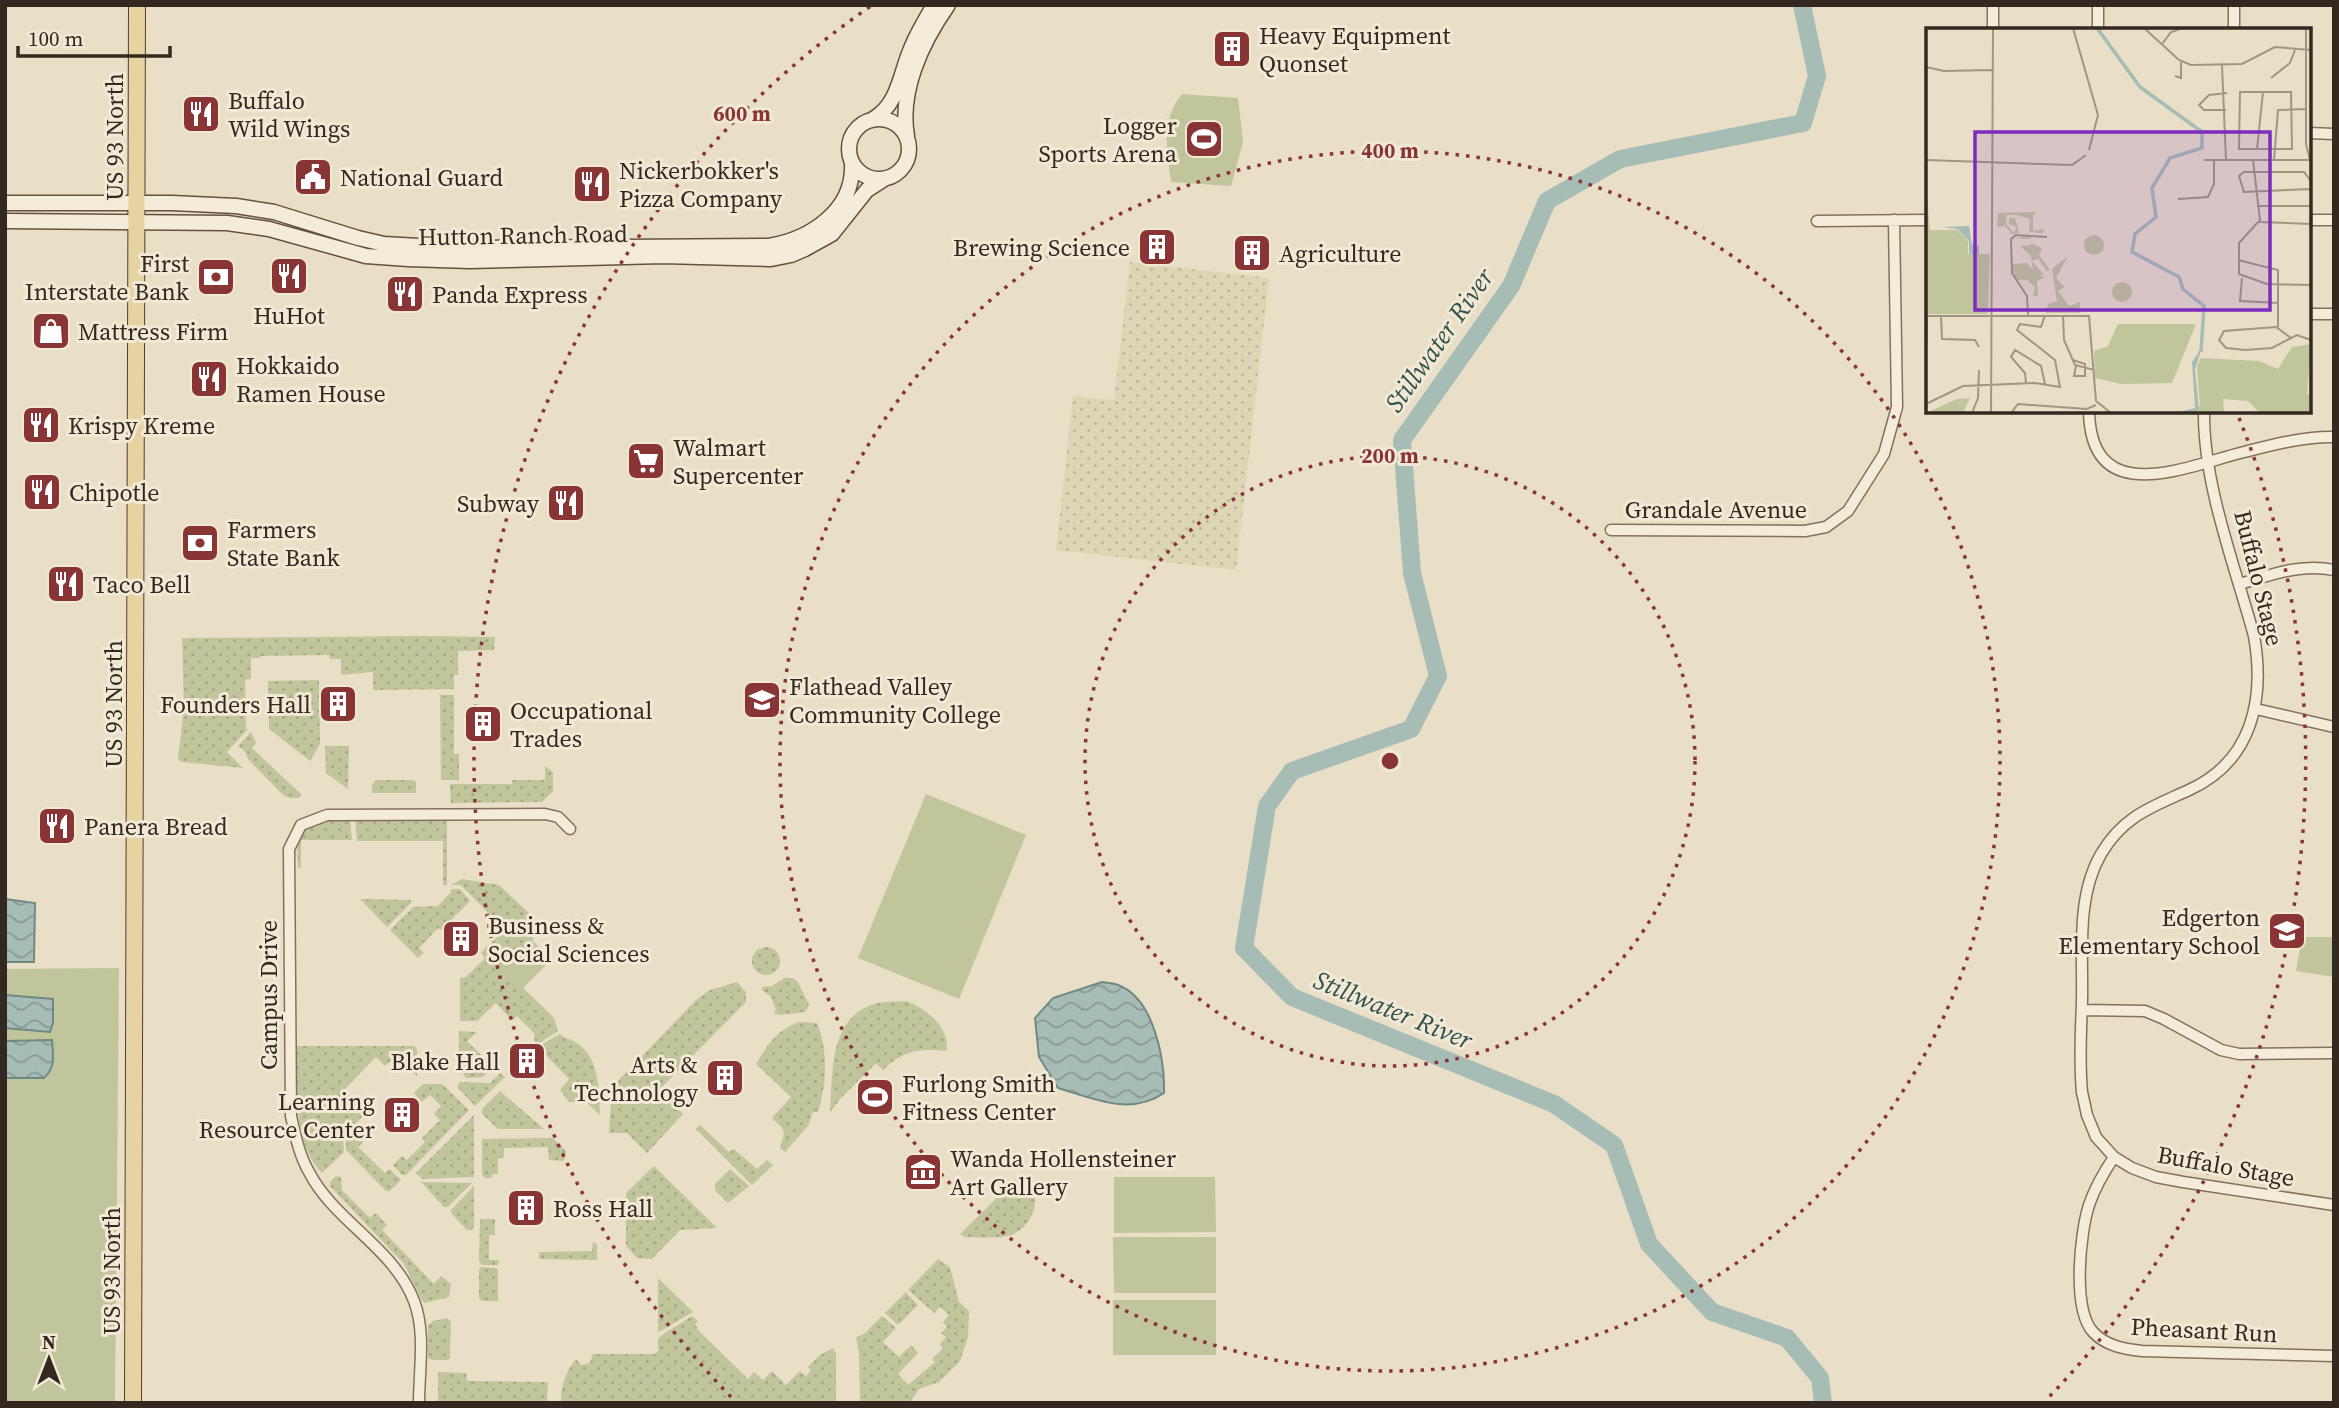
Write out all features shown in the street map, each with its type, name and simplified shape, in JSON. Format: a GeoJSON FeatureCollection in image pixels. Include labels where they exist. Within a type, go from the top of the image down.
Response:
{"type":"FeatureCollection","features":[{"type":"Feature","properties":{"kind":"main road","name":"US 93 North"},"geometry":{"type":"LineString","coordinates":[[133,1403],[137,5]]}},
{"type":"Feature","properties":{"kind":"main road"},"geometry":{"type":"LineString","coordinates":[[934,5],[910,50],[890,104],[883,113],[863,122],[851,136],[848,145],[852,164],[866,176],[884,178],[896,173],[907,160],[909,152],[904,109],[906,98],[925,45],[948,5]]}},
{"type":"Feature","properties":{"kind":"main road"},"geometry":{"type":"LineString","coordinates":[[873,119],[891,121],[900,126],[907,138]]}},
{"type":"Feature","properties":{"kind":"main road","name":"Hutton Ranch Road"},"geometry":{"type":"LineString","coordinates":[[5,203],[203,204],[247,207],[274,212],[358,239],[409,246],[769,246],[791,242],[828,218],[848,192],[852,164]]}},
{"type":"Feature","properties":{"kind":"main road","name":"Hutton Ranch Road"},"geometry":{"type":"LineString","coordinates":[[5,221],[205,222],[248,225],[345,251],[387,258],[470,261],[663,256],[771,259],[791,256],[826,239],[848,217],[867,190],[884,178]]}},
{"type":"Feature","properties":{"kind":"street"},"geometry":{"type":"LineString","coordinates":[[1993,5],[1993,28]]}},
{"type":"Feature","properties":{"kind":"street"},"geometry":{"type":"LineString","coordinates":[[2098,5],[2098,28]]}},
{"type":"Feature","properties":{"kind":"street"},"geometry":{"type":"LineString","coordinates":[[2234,5],[2234,28]]}},
{"type":"Feature","properties":{"kind":"street"},"geometry":{"type":"LineString","coordinates":[[2311,133],[2334,134]]}},
{"type":"Feature","properties":{"kind":"street"},"geometry":{"type":"LineString","coordinates":[[2311,220],[2334,219]]}},
{"type":"Feature","properties":{"kind":"street","name":"Grandale Avenue"},"geometry":{"type":"LineString","coordinates":[[1611,530],[1805,531],[1826,527],[1848,511],[1884,454],[1897,407],[1894,220]]}},
{"type":"Feature","properties":{"kind":"street"},"geometry":{"type":"LineString","coordinates":[[1817,221],[1926,220]]}},
{"type":"Feature","properties":{"kind":"street"},"geometry":{"type":"LineString","coordinates":[[2311,314],[2334,314]]}},
{"type":"Feature","properties":{"kind":"street"},"geometry":{"type":"LineString","coordinates":[[2089,413],[2090,433],[2097,449],[2109,463],[2140,475],[2157,475],[2243,452],[2334,437]]}},
{"type":"Feature","properties":{"kind":"street","name":"Buffalo Stage"},"geometry":{"type":"LineString","coordinates":[[2204,413],[2208,463],[2258,659],[2256,709],[2243,741],[2220,769],[2192,789],[2138,813],[2120,828],[2099,856],[2085,898],[2081,1068],[2084,1104],[2096,1137],[2114,1157],[2132,1168],[2156,1177],[2334,1205]]}},
{"type":"Feature","properties":{"kind":"street"},"geometry":{"type":"LineString","coordinates":[[2240,584],[2301,567],[2317,566],[2334,570]]}},
{"type":"Feature","properties":{"kind":"street"},"geometry":{"type":"LineString","coordinates":[[2256,709],[2334,727]]}},
{"type":"Feature","properties":{"kind":"street","name":"Campus Drive"},"geometry":{"type":"LineString","coordinates":[[419,1403],[420,1322],[414,1301],[393,1266],[325,1195],[309,1173],[298,1145],[291,1115],[289,849],[301,825],[327,815],[545,814],[558,817],[570,830]]}},
{"type":"Feature","properties":{"kind":"street"},"geometry":{"type":"LineString","coordinates":[[2082,1010],[2146,1011],[2221,1050],[2239,1054],[2334,1053]]}},
{"type":"Feature","properties":{"kind":"street","name":"Pheasant Run"},"geometry":{"type":"LineString","coordinates":[[2114,1157],[2095,1189],[2084,1228],[2081,1305],[2086,1322],[2098,1336],[2114,1346],[2142,1351],[2334,1356]]}},
{"type":"Feature","properties":{"kind":"shaded area"},"geometry":{"type":"Polygon","coordinates":[[[1130,262],[1269,278],[1236,570],[1056,550],[1073,396],[1114,400],[1130,262]]]}},
{"type":"Feature","properties":{"kind":"green space","name":"Logger Sports Arena"},"geometry":{"type":"Polygon","coordinates":[[[1182,94],[1238,98],[1243,142],[1231,186],[1171,182],[1167,148],[1168,126],[1170,115],[1182,94]]]}},
{"type":"Feature","properties":{"kind":"green space"},"geometry":{"type":"Polygon","coordinates":[[[495,637],[494,650],[458,651],[458,675],[454,675],[454,689],[373,690],[373,672],[341,675],[341,659],[330,659],[329,655],[251,658],[251,679],[245,680],[248,729],[227,752],[243,768],[181,762],[178,759],[184,708],[182,638],[495,637]]]}},
{"type":"Feature","properties":{"kind":"green space"},"geometry":{"type":"Polygon","coordinates":[[[319,680],[320,744],[310,761],[269,729],[268,681],[319,680]]]}},
{"type":"Feature","properties":{"kind":"green space"},"geometry":{"type":"Polygon","coordinates":[[[440,695],[454,695],[454,754],[459,754],[459,780],[441,780],[440,695]]]}},
{"type":"Feature","properties":{"kind":"green space"},"geometry":{"type":"Polygon","coordinates":[[[251,732],[256,743],[252,748],[302,795],[299,798],[283,795],[238,746],[251,732]]]}},
{"type":"Feature","properties":{"kind":"green space"},"geometry":{"type":"Polygon","coordinates":[[[325,746],[349,746],[348,789],[326,773],[325,746]]]}},
{"type":"Feature","properties":{"kind":"green space"},"geometry":{"type":"Polygon","coordinates":[[[545,766],[553,772],[553,791],[542,802],[451,803],[450,784],[512,784],[512,780],[545,780],[545,766]]]}},
{"type":"Feature","properties":{"kind":"green space"},"geometry":{"type":"Polygon","coordinates":[[[376,780],[413,780],[416,782],[416,793],[372,793],[372,785],[376,780]]]}},
{"type":"Feature","properties":{"kind":"green space"},"geometry":{"type":"Polygon","coordinates":[[[926,794],[1026,835],[959,999],[858,958],[926,794]]]}},
{"type":"Feature","properties":{"kind":"green space"},"geometry":{"type":"Polygon","coordinates":[[[326,819],[350,819],[352,840],[301,840],[301,867],[298,868],[297,843],[305,828],[326,819]]]}},
{"type":"Feature","properties":{"kind":"green space"},"geometry":{"type":"Polygon","coordinates":[[[355,819],[447,819],[447,885],[443,885],[443,841],[357,841],[355,819]]]}},
{"type":"Feature","properties":{"kind":"green space"},"geometry":{"type":"Polygon","coordinates":[[[462,879],[499,885],[534,918],[533,941],[505,970],[554,1018],[558,1031],[535,1046],[534,1033],[517,1016],[512,1020],[496,1003],[477,1021],[460,1021],[460,978],[466,977],[485,958],[481,953],[505,929],[506,923],[502,919],[498,923],[461,885],[451,885],[462,879]]]}},
{"type":"Feature","properties":{"kind":"green space"},"geometry":{"type":"Polygon","coordinates":[[[451,889],[460,889],[470,901],[419,948],[424,953],[418,958],[390,930],[413,907],[438,906],[451,889]]]}},
{"type":"Feature","properties":{"kind":"green space"},"geometry":{"type":"Polygon","coordinates":[[[360,899],[412,900],[387,927],[360,899]]]}},
{"type":"Feature","properties":{"kind":"green space"},"geometry":{"type":"Polygon","coordinates":[[[2302,937],[2334,937],[2334,977],[2296,971],[2302,937]]]}},
{"type":"Feature","properties":{"kind":"green space"},"geometry":{"type":"Polygon","coordinates":[[[533,941],[552,959],[523,988],[504,970],[533,941]]]}},
{"type":"Feature","properties":{"kind":"green space"},"geometry":{"type":"Polygon","coordinates":[[[766,947],[776,951],[780,961],[776,971],[766,975],[756,971],[752,961],[756,951],[766,947]]]}},
{"type":"Feature","properties":{"kind":"green space"},"geometry":{"type":"Polygon","coordinates":[[[119,968],[115,1403],[5,1403],[5,969],[119,968]]]}},
{"type":"Feature","properties":{"kind":"green space"},"geometry":{"type":"Polygon","coordinates":[[[784,978],[793,978],[798,982],[809,1005],[805,1012],[780,1015],[774,1013],[776,1010],[771,997],[762,987],[772,986],[784,978]]]}},
{"type":"Feature","properties":{"kind":"green space"},"geometry":{"type":"Polygon","coordinates":[[[737,982],[746,992],[746,1002],[660,1089],[683,1114],[647,1153],[627,1133],[609,1133],[612,1088],[696,1000],[710,990],[737,982]]]}},
{"type":"Feature","properties":{"kind":"green space"},"geometry":{"type":"Polygon","coordinates":[[[907,1001],[935,1020],[944,1034],[947,1051],[928,1050],[905,1054],[883,1070],[876,1063],[830,1112],[836,1049],[848,1022],[859,1011],[874,1004],[907,1001]]]}},
{"type":"Feature","properties":{"kind":"green space"},"geometry":{"type":"Polygon","coordinates":[[[799,1022],[817,1023],[825,1055],[825,1079],[818,1112],[813,1112],[808,1126],[785,1152],[780,1148],[784,1131],[772,1118],[791,1097],[756,1064],[774,1038],[799,1022]]]}},
{"type":"Feature","properties":{"kind":"green space"},"geometry":{"type":"Polygon","coordinates":[[[459,1031],[477,1032],[467,1041],[492,1066],[483,1077],[466,1078],[459,1067],[459,1031]]]}},
{"type":"Feature","properties":{"kind":"green space"},"geometry":{"type":"Polygon","coordinates":[[[560,1034],[583,1048],[594,1065],[600,1115],[585,1101],[569,1102],[560,1090],[569,1079],[538,1047],[560,1034]]]}},
{"type":"Feature","properties":{"kind":"green space"},"geometry":{"type":"Polygon","coordinates":[[[296,1046],[414,1046],[417,1049],[417,1076],[395,1057],[385,1066],[376,1057],[344,1090],[366,1113],[343,1137],[344,1152],[322,1173],[306,1147],[301,1130],[296,1046]]]}},
{"type":"Feature","properties":{"kind":"green space"},"geometry":{"type":"Polygon","coordinates":[[[500,1073],[505,1077],[475,1106],[458,1088],[459,1082],[490,1083],[500,1073]]]}},
{"type":"Feature","properties":{"kind":"green space"},"geometry":{"type":"Polygon","coordinates":[[[423,1084],[442,1084],[469,1110],[406,1175],[402,1175],[393,1165],[402,1156],[407,1160],[425,1142],[422,1138],[440,1120],[434,1114],[441,1106],[430,1095],[422,1102],[414,1093],[423,1084]]]}},
{"type":"Feature","properties":{"kind":"green space"},"geometry":{"type":"Polygon","coordinates":[[[500,1091],[544,1129],[498,1129],[482,1114],[482,1109],[500,1091]]]}},
{"type":"Feature","properties":{"kind":"green space"},"geometry":{"type":"Polygon","coordinates":[[[474,1115],[474,1177],[422,1179],[416,1173],[474,1115]]]}},
{"type":"Feature","properties":{"kind":"green space"},"geometry":{"type":"Polygon","coordinates":[[[700,1125],[729,1152],[734,1149],[757,1169],[767,1160],[773,1165],[752,1185],[696,1129],[700,1125]]]}},
{"type":"Feature","properties":{"kind":"green space"},"geometry":{"type":"Polygon","coordinates":[[[353,1132],[363,1142],[358,1147],[385,1173],[390,1169],[401,1180],[390,1191],[386,1191],[346,1150],[346,1138],[353,1132]]]}},
{"type":"Feature","properties":{"kind":"green space"},"geometry":{"type":"Polygon","coordinates":[[[553,1138],[566,1151],[563,1161],[549,1160],[548,1147],[504,1148],[504,1158],[498,1158],[498,1174],[493,1174],[492,1178],[482,1175],[482,1139],[553,1138]]]}},
{"type":"Feature","properties":{"kind":"green space"},"geometry":{"type":"Polygon","coordinates":[[[654,1166],[717,1228],[680,1230],[652,1259],[637,1258],[626,1246],[626,1193],[654,1166]]]}},
{"type":"Feature","properties":{"kind":"green space"},"geometry":{"type":"Polygon","coordinates":[[[730,1169],[749,1186],[728,1203],[715,1190],[715,1184],[730,1169]]]}},
{"type":"Feature","properties":{"kind":"green space"},"geometry":{"type":"Polygon","coordinates":[[[336,1176],[341,1177],[342,1190],[370,1218],[376,1213],[387,1225],[382,1230],[434,1284],[441,1276],[451,1284],[449,1297],[425,1303],[422,1301],[404,1264],[330,1186],[336,1176]]]}},
{"type":"Feature","properties":{"kind":"green space"},"geometry":{"type":"Polygon","coordinates":[[[1114,1177],[1215,1177],[1216,1232],[1114,1233],[1114,1177]]]}},
{"type":"Feature","properties":{"kind":"green space"},"geometry":{"type":"Polygon","coordinates":[[[1018,1180],[1027,1184],[1035,1199],[1031,1216],[1019,1231],[994,1237],[965,1237],[960,1234],[1002,1193],[996,1188],[1003,1181],[1018,1180]]]}},
{"type":"Feature","properties":{"kind":"green space"},"geometry":{"type":"Polygon","coordinates":[[[421,1182],[472,1183],[448,1207],[444,1207],[421,1182]]]}},
{"type":"Feature","properties":{"kind":"green space"},"geometry":{"type":"Polygon","coordinates":[[[474,1186],[474,1227],[467,1230],[451,1210],[474,1186]]]}},
{"type":"Feature","properties":{"kind":"green space"},"geometry":{"type":"Polygon","coordinates":[[[480,1219],[495,1219],[495,1235],[489,1235],[489,1260],[499,1260],[498,1265],[482,1265],[479,1261],[480,1219]]]}},
{"type":"Feature","properties":{"kind":"green space"},"geometry":{"type":"Polygon","coordinates":[[[1113,1237],[1216,1237],[1216,1293],[1114,1293],[1113,1237]]]}},
{"type":"Feature","properties":{"kind":"green space"},"geometry":{"type":"Polygon","coordinates":[[[593,1242],[597,1244],[597,1260],[539,1259],[539,1252],[592,1251],[593,1242]]]}},
{"type":"Feature","properties":{"kind":"green space"},"geometry":{"type":"Polygon","coordinates":[[[938,1259],[950,1267],[959,1302],[969,1311],[968,1337],[960,1361],[939,1382],[919,1389],[910,1403],[860,1403],[856,1337],[864,1334],[882,1316],[896,1328],[883,1342],[899,1357],[911,1345],[918,1353],[898,1374],[908,1385],[935,1362],[932,1359],[943,1348],[940,1344],[946,1337],[941,1333],[947,1327],[943,1322],[949,1315],[940,1307],[934,1313],[908,1290],[938,1259]]]}},
{"type":"Feature","properties":{"kind":"green space"},"geometry":{"type":"Polygon","coordinates":[[[481,1267],[498,1270],[498,1301],[482,1301],[479,1298],[481,1267]]]}},
{"type":"Feature","properties":{"kind":"green space"},"geometry":{"type":"Polygon","coordinates":[[[658,1278],[693,1312],[659,1332],[658,1332],[658,1278]]]}},
{"type":"Feature","properties":{"kind":"green space"},"geometry":{"type":"Polygon","coordinates":[[[906,1292],[918,1305],[898,1325],[885,1313],[906,1292]]]}},
{"type":"Feature","properties":{"kind":"green space"},"geometry":{"type":"Polygon","coordinates":[[[1113,1300],[1216,1300],[1216,1355],[1113,1355],[1113,1300]]]}},
{"type":"Feature","properties":{"kind":"green space"},"geometry":{"type":"Polygon","coordinates":[[[692,1316],[698,1321],[695,1324],[699,1331],[748,1379],[754,1372],[763,1380],[772,1371],[786,1385],[800,1371],[806,1376],[811,1370],[808,1367],[820,1355],[833,1348],[836,1354],[836,1403],[561,1403],[564,1380],[576,1359],[581,1365],[590,1363],[593,1354],[655,1354],[658,1351],[658,1339],[692,1316]]]}},
{"type":"Feature","properties":{"kind":"green space"},"geometry":{"type":"Polygon","coordinates":[[[447,1318],[451,1322],[450,1358],[432,1360],[428,1358],[428,1325],[447,1318]]]}},
{"type":"Feature","properties":{"kind":"green space"},"geometry":{"type":"Polygon","coordinates":[[[438,1372],[466,1373],[467,1381],[548,1382],[547,1403],[438,1403],[438,1372]]]}},
{"type":"Feature","properties":{"kind":"water"},"geometry":{"type":"Polygon","coordinates":[[[5,899],[35,903],[34,962],[5,962],[5,899]]]}},
{"type":"Feature","properties":{"kind":"water"},"geometry":{"type":"Polygon","coordinates":[[[1102,982],[1118,985],[1130,992],[1149,1016],[1159,1048],[1164,1079],[1164,1093],[1151,1100],[1112,1103],[1058,1088],[1039,1057],[1035,1018],[1053,998],[1102,982]]]}},
{"type":"Feature","properties":{"kind":"water"},"geometry":{"type":"Polygon","coordinates":[[[5,995],[53,999],[53,1023],[50,1032],[5,1028],[5,995]]]}},
{"type":"Feature","properties":{"kind":"water"},"geometry":{"type":"Polygon","coordinates":[[[52,1040],[52,1065],[44,1078],[5,1078],[5,1041],[52,1040]]]}},
{"type":"Feature","properties":{"kind":"waterway","name":"Stillwater River"},"geometry":{"type":"LineString","coordinates":[[1802,5],[1817,76],[1803,123],[1620,159],[1547,201],[1511,286],[1402,440],[1412,573],[1438,676],[1411,729],[1292,771],[1267,806],[1244,948],[1292,997],[1554,1104],[1614,1145],[1649,1244],[1712,1312],[1787,1338],[1820,1378],[1823,1403]]}},
{"type":"Feature","properties":{"kind":"place","name":"Heavy Equipment Quonset"},"geometry":{"type":"Point","coordinates":[1232,49]}},
{"type":"Feature","properties":{"kind":"place","name":"Buffalo Wild Wings"},"geometry":{"type":"Point","coordinates":[201,114]}},
{"type":"Feature","properties":{"kind":"place","name":"Logger Sports Arena"},"geometry":{"type":"Point","coordinates":[1204,139]}},
{"type":"Feature","properties":{"kind":"place","name":"National Guard"},"geometry":{"type":"Point","coordinates":[313,177]}},
{"type":"Feature","properties":{"kind":"place","name":"Nickerbokker's Pizza Company"},"geometry":{"type":"Point","coordinates":[592,184]}},
{"type":"Feature","properties":{"kind":"place","name":"Brewing Science"},"geometry":{"type":"Point","coordinates":[1157,247]}},
{"type":"Feature","properties":{"kind":"place","name":"Agriculture"},"geometry":{"type":"Point","coordinates":[1252,253]}},
{"type":"Feature","properties":{"kind":"place","name":"HuHot"},"geometry":{"type":"Point","coordinates":[289,276]}},
{"type":"Feature","properties":{"kind":"place","name":"First Interstate Bank"},"geometry":{"type":"Point","coordinates":[216,277]}},
{"type":"Feature","properties":{"kind":"place","name":"Panda Express"},"geometry":{"type":"Point","coordinates":[405,294]}},
{"type":"Feature","properties":{"kind":"place","name":"Mattress Firm"},"geometry":{"type":"Point","coordinates":[51,331]}},
{"type":"Feature","properties":{"kind":"place","name":"Hokkaido Ramen House"},"geometry":{"type":"Point","coordinates":[209,379]}},
{"type":"Feature","properties":{"kind":"place","name":"Krispy Kreme"},"geometry":{"type":"Point","coordinates":[41,425]}},
{"type":"Feature","properties":{"kind":"place","name":"Walmart Supercenter"},"geometry":{"type":"Point","coordinates":[646,461]}},
{"type":"Feature","properties":{"kind":"place","name":"Chipotle"},"geometry":{"type":"Point","coordinates":[42,492]}},
{"type":"Feature","properties":{"kind":"place","name":"Subway"},"geometry":{"type":"Point","coordinates":[566,503]}},
{"type":"Feature","properties":{"kind":"place","name":"Farmers State Bank"},"geometry":{"type":"Point","coordinates":[200,543]}},
{"type":"Feature","properties":{"kind":"place","name":"Taco Bell"},"geometry":{"type":"Point","coordinates":[66,584]}},
{"type":"Feature","properties":{"kind":"place","name":"Flathead Valley Community College"},"geometry":{"type":"Point","coordinates":[762,700]}},
{"type":"Feature","properties":{"kind":"place","name":"Founders Hall"},"geometry":{"type":"Point","coordinates":[338,704]}},
{"type":"Feature","properties":{"kind":"place","name":"Occupational Trades"},"geometry":{"type":"Point","coordinates":[483,724]}},
{"type":"Feature","properties":{"kind":"place","name":"Panera Bread"},"geometry":{"type":"Point","coordinates":[57,826]}},
{"type":"Feature","properties":{"kind":"place","name":"Edgerton Elementary School"},"geometry":{"type":"Point","coordinates":[2287,931]}},
{"type":"Feature","properties":{"kind":"place","name":"Business & Social Sciences"},"geometry":{"type":"Point","coordinates":[461,939]}},
{"type":"Feature","properties":{"kind":"place","name":"Blake Hall"},"geometry":{"type":"Point","coordinates":[527,1061]}},
{"type":"Feature","properties":{"kind":"place","name":"Arts & Technology"},"geometry":{"type":"Point","coordinates":[725,1078]}},
{"type":"Feature","properties":{"kind":"place","name":"Furlong Smith Fitness Center"},"geometry":{"type":"Point","coordinates":[875,1097]}},
{"type":"Feature","properties":{"kind":"place","name":"Learning Resource Center"},"geometry":{"type":"Point","coordinates":[402,1115]}},
{"type":"Feature","properties":{"kind":"place","name":"Wanda Hollensteiner Art Gallery"},"geometry":{"type":"Point","coordinates":[923,1172]}},
{"type":"Feature","properties":{"kind":"place","name":"Ross Hall"},"geometry":{"type":"Point","coordinates":[526,1208]}}]}
